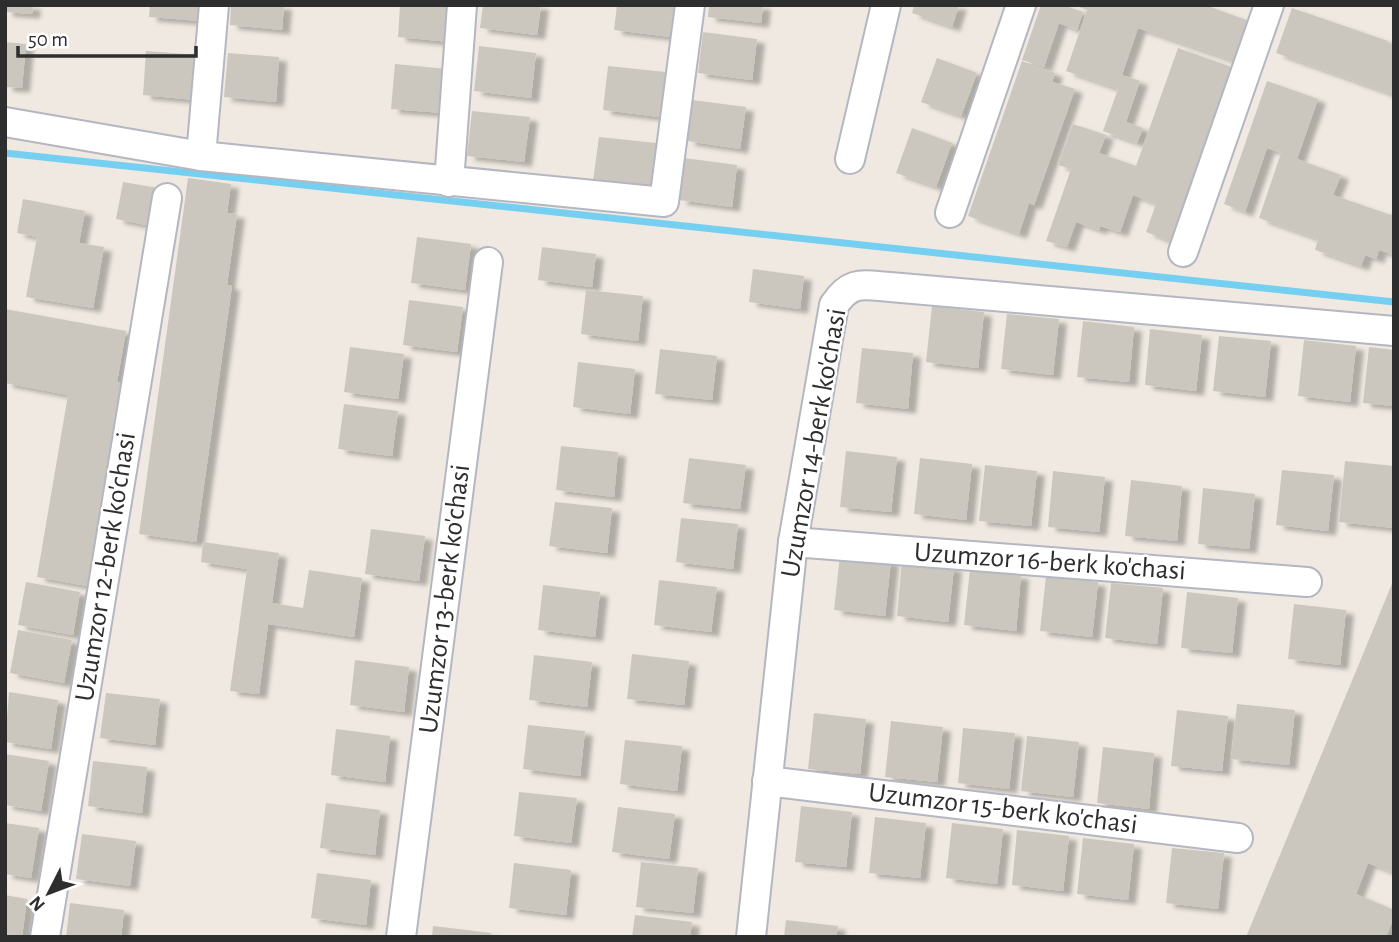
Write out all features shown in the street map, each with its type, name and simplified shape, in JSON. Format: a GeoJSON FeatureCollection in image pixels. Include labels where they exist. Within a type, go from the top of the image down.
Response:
{"type":"FeatureCollection","features":[{"type":"Feature","properties":{"kind":"street"},"geometry":{"type":"LineString","coordinates":[[201,156],[214,5]]}},
{"type":"Feature","properties":{"kind":"street"},"geometry":{"type":"LineString","coordinates":[[449,182],[462,5]]}},
{"type":"Feature","properties":{"kind":"street"},"geometry":{"type":"LineString","coordinates":[[5,122],[201,156],[664,202],[690,5]]}},
{"type":"Feature","properties":{"kind":"street"},"geometry":{"type":"LineString","coordinates":[[850,159],[886,5]]}},
{"type":"Feature","properties":{"kind":"street"},"geometry":{"type":"LineString","coordinates":[[950,214],[1021,5]]}},
{"type":"Feature","properties":{"kind":"street"},"geometry":{"type":"LineString","coordinates":[[1183,252],[1269,5]]}},
{"type":"Feature","properties":{"kind":"street","name":"Uzumzor 12-berk ko'chasi"},"geometry":{"type":"LineString","coordinates":[[45,937],[167,198]]}},
{"type":"Feature","properties":{"kind":"street","name":"Uzumzor 13-berk ko'chasi"},"geometry":{"type":"LineString","coordinates":[[401,937],[488,262]]}},
{"type":"Feature","properties":{"kind":"street","name":"Uzumzor 14-berk ko'chasi"},"geometry":{"type":"LineString","coordinates":[[751,937],[793,542],[834,305],[844,290],[859,285],[890,287],[1394,331]]}},
{"type":"Feature","properties":{"kind":"street","name":"Uzumzor 16-berk ko'chasi"},"geometry":{"type":"LineString","coordinates":[[793,542],[1307,582]]}},
{"type":"Feature","properties":{"kind":"street","name":"Uzumzor 15-berk ko'chasi"},"geometry":{"type":"LineString","coordinates":[[766,781],[1238,838]]}},
{"type":"Feature","properties":{"kind":"building"},"geometry":{"type":"Polygon","coordinates":[[[5,5],[33,5],[32,14],[5,12],[5,5]]]}},
{"type":"Feature","properties":{"kind":"building"},"geometry":{"type":"Polygon","coordinates":[[[150,5],[202,5],[201,21],[149,17],[150,5]]]}},
{"type":"Feature","properties":{"kind":"building"},"geometry":{"type":"Polygon","coordinates":[[[231,5],[284,5],[282,30],[230,25],[231,5]]]}},
{"type":"Feature","properties":{"kind":"building"},"geometry":{"type":"Polygon","coordinates":[[[400,5],[453,5],[450,42],[398,37],[400,5]]]}},
{"type":"Feature","properties":{"kind":"building"},"geometry":{"type":"Polygon","coordinates":[[[483,5],[541,5],[537,35],[480,28],[483,5]]]}},
{"type":"Feature","properties":{"kind":"building"},"geometry":{"type":"Polygon","coordinates":[[[617,5],[675,5],[671,37],[614,30],[617,5]]]}},
{"type":"Feature","properties":{"kind":"building"},"geometry":{"type":"Polygon","coordinates":[[[709,5],[763,5],[761,23],[708,17],[709,5]]]}},
{"type":"Feature","properties":{"kind":"building"},"geometry":{"type":"Polygon","coordinates":[[[914,5],[959,5],[952,27],[912,13],[914,5]]]}},
{"type":"Feature","properties":{"kind":"building"},"geometry":{"type":"Polygon","coordinates":[[[1041,5],[1063,5],[1083,12],[1077,30],[1059,23],[1044,67],[1022,60],[1041,5]]]}},
{"type":"Feature","properties":{"kind":"building"},"geometry":{"type":"Polygon","coordinates":[[[1075,5],[1205,5],[1249,21],[1234,61],[1138,28],[1122,75],[1140,81],[1126,122],[1143,128],[1137,143],[1103,131],[1118,89],[1066,71],[1087,10],[1075,5]]]}},
{"type":"Feature","properties":{"kind":"building"},"geometry":{"type":"Polygon","coordinates":[[[1292,8],[1388,41],[1387,44],[1394,46],[1394,95],[1276,53],[1292,8]]]}},
{"type":"Feature","properties":{"kind":"building"},"geometry":{"type":"Polygon","coordinates":[[[703,32],[757,39],[752,80],[698,73],[703,32]]]}},
{"type":"Feature","properties":{"kind":"building"},"geometry":{"type":"Polygon","coordinates":[[[5,42],[26,44],[22,88],[5,87],[5,42]]]}},
{"type":"Feature","properties":{"kind":"building"},"geometry":{"type":"Polygon","coordinates":[[[479,46],[536,53],[531,98],[474,91],[479,46]]]}},
{"type":"Feature","properties":{"kind":"building"},"geometry":{"type":"Polygon","coordinates":[[[1178,48],[1237,69],[1196,187],[1189,185],[1170,241],[1146,232],[1156,204],[1133,195],[1120,232],[1100,226],[1099,230],[1076,222],[1067,247],[1046,241],[1071,169],[1058,165],[1073,124],[1106,135],[1099,153],[1136,166],[1178,48]]]}},
{"type":"Feature","properties":{"kind":"building"},"geometry":{"type":"Polygon","coordinates":[[[146,51],[198,55],[195,100],[143,95],[146,51]]]}},
{"type":"Feature","properties":{"kind":"building"},"geometry":{"type":"Polygon","coordinates":[[[228,53],[279,57],[276,102],[224,97],[228,53]]]}},
{"type":"Feature","properties":{"kind":"building"},"geometry":{"type":"Polygon","coordinates":[[[937,58],[977,73],[961,116],[921,102],[937,58]]]}},
{"type":"Feature","properties":{"kind":"building"},"geometry":{"type":"Polygon","coordinates":[[[1022,61],[1055,73],[1052,82],[1075,89],[1034,205],[1029,203],[1019,234],[968,216],[1022,61]]]}},
{"type":"Feature","properties":{"kind":"building"},"geometry":{"type":"Polygon","coordinates":[[[395,64],[447,69],[443,113],[391,109],[395,64]]]}},
{"type":"Feature","properties":{"kind":"building"},"geometry":{"type":"Polygon","coordinates":[[[608,66],[665,72],[660,117],[603,110],[608,66]]]}},
{"type":"Feature","properties":{"kind":"building"},"geometry":{"type":"Polygon","coordinates":[[[1267,81],[1318,99],[1297,159],[1341,175],[1333,195],[1391,215],[1394,208],[1394,255],[1379,250],[1376,259],[1365,255],[1361,266],[1315,250],[1318,239],[1259,218],[1281,153],[1267,148],[1245,212],[1224,204],[1267,81]]]}},
{"type":"Feature","properties":{"kind":"building"},"geometry":{"type":"Polygon","coordinates":[[[692,100],[746,107],[740,149],[687,141],[692,100]]]}},
{"type":"Feature","properties":{"kind":"building"},"geometry":{"type":"Polygon","coordinates":[[[472,111],[530,117],[524,162],[467,156],[472,111]]]}},
{"type":"Feature","properties":{"kind":"building"},"geometry":{"type":"Polygon","coordinates":[[[912,128],[952,143],[936,187],[896,173],[912,128]]]}},
{"type":"Feature","properties":{"kind":"building"},"geometry":{"type":"Polygon","coordinates":[[[599,137],[656,143],[651,188],[593,181],[599,137]]]}},
{"type":"Feature","properties":{"kind":"building"},"geometry":{"type":"Polygon","coordinates":[[[684,158],[737,165],[732,207],[679,200],[684,158]]]}},
{"type":"Feature","properties":{"kind":"building"},"geometry":{"type":"Polygon","coordinates":[[[188,178],[231,184],[227,213],[237,214],[227,285],[232,286],[196,542],[139,534],[188,178]]]}},
{"type":"Feature","properties":{"kind":"building"},"geometry":{"type":"Polygon","coordinates":[[[123,182],[158,188],[151,226],[116,219],[123,182]]]}},
{"type":"Feature","properties":{"kind":"building"},"geometry":{"type":"Polygon","coordinates":[[[23,199],[85,211],[79,243],[104,247],[93,308],[26,297],[37,237],[17,233],[23,199]]]}},
{"type":"Feature","properties":{"kind":"building"},"geometry":{"type":"Polygon","coordinates":[[[417,237],[471,244],[465,290],[411,283],[417,237]]]}},
{"type":"Feature","properties":{"kind":"building"},"geometry":{"type":"Polygon","coordinates":[[[542,247],[596,254],[592,287],[538,280],[542,247]]]}},
{"type":"Feature","properties":{"kind":"building"},"geometry":{"type":"Polygon","coordinates":[[[753,269],[804,276],[800,309],[749,302],[753,269]]]}},
{"type":"Feature","properties":{"kind":"building"},"geometry":{"type":"Polygon","coordinates":[[[586,290],[643,296],[638,341],[581,334],[586,290]]]}},
{"type":"Feature","properties":{"kind":"building"},"geometry":{"type":"Polygon","coordinates":[[[409,300],[463,307],[457,352],[403,345],[409,300]]]}},
{"type":"Feature","properties":{"kind":"building"},"geometry":{"type":"Polygon","coordinates":[[[932,306],[984,312],[978,368],[926,362],[932,306]]]}},
{"type":"Feature","properties":{"kind":"building"},"geometry":{"type":"Polygon","coordinates":[[[5,309],[126,331],[117,382],[124,384],[93,587],[37,577],[68,395],[5,383],[5,309]]]}},
{"type":"Feature","properties":{"kind":"building"},"geometry":{"type":"Polygon","coordinates":[[[1007,314],[1059,319],[1053,375],[1001,369],[1007,314]]]}},
{"type":"Feature","properties":{"kind":"building"},"geometry":{"type":"Polygon","coordinates":[[[1083,321],[1134,327],[1129,382],[1077,377],[1083,321]]]}},
{"type":"Feature","properties":{"kind":"building"},"geometry":{"type":"Polygon","coordinates":[[[1150,329],[1202,335],[1196,391],[1145,385],[1150,329]]]}},
{"type":"Feature","properties":{"kind":"building"},"geometry":{"type":"Polygon","coordinates":[[[1219,336],[1271,341],[1265,397],[1213,391],[1219,336]]]}},
{"type":"Feature","properties":{"kind":"building"},"geometry":{"type":"Polygon","coordinates":[[[1304,340],[1356,346],[1350,402],[1298,396],[1304,340]]]}},
{"type":"Feature","properties":{"kind":"building"},"geometry":{"type":"Polygon","coordinates":[[[350,347],[404,354],[398,399],[344,392],[350,347]]]}},
{"type":"Feature","properties":{"kind":"building"},"geometry":{"type":"Polygon","coordinates":[[[1369,347],[1394,350],[1394,406],[1363,403],[1369,347]]]}},
{"type":"Feature","properties":{"kind":"building"},"geometry":{"type":"Polygon","coordinates":[[[862,348],[913,353],[908,409],[856,403],[862,348]]]}},
{"type":"Feature","properties":{"kind":"building"},"geometry":{"type":"Polygon","coordinates":[[[660,349],[717,356],[712,400],[655,394],[660,349]]]}},
{"type":"Feature","properties":{"kind":"building"},"geometry":{"type":"Polygon","coordinates":[[[578,362],[635,369],[630,414],[573,407],[578,362]]]}},
{"type":"Feature","properties":{"kind":"building"},"geometry":{"type":"Polygon","coordinates":[[[344,404],[398,411],[392,456],[338,449],[344,404]]]}},
{"type":"Feature","properties":{"kind":"building"},"geometry":{"type":"Polygon","coordinates":[[[561,446],[618,452],[614,497],[556,490],[561,446]]]}},
{"type":"Feature","properties":{"kind":"building"},"geometry":{"type":"Polygon","coordinates":[[[846,451],[897,457],[891,512],[840,507],[846,451]]]}},
{"type":"Feature","properties":{"kind":"building"},"geometry":{"type":"Polygon","coordinates":[[[689,458],[746,465],[740,509],[683,503],[689,458]]]}},
{"type":"Feature","properties":{"kind":"building"},"geometry":{"type":"Polygon","coordinates":[[[920,458],[972,464],[966,520],[914,514],[920,458]]]}},
{"type":"Feature","properties":{"kind":"building"},"geometry":{"type":"Polygon","coordinates":[[[1345,461],[1394,466],[1394,528],[1339,522],[1345,461]]]}},
{"type":"Feature","properties":{"kind":"building"},"geometry":{"type":"Polygon","coordinates":[[[985,465],[1037,471],[1031,526],[979,521],[985,465]]]}},
{"type":"Feature","properties":{"kind":"building"},"geometry":{"type":"Polygon","coordinates":[[[1282,470],[1334,475],[1328,531],[1276,525],[1282,470]]]}},
{"type":"Feature","properties":{"kind":"building"},"geometry":{"type":"Polygon","coordinates":[[[1053,471],[1105,477],[1099,532],[1048,527],[1053,471]]]}},
{"type":"Feature","properties":{"kind":"building"},"geometry":{"type":"Polygon","coordinates":[[[1131,480],[1182,486],[1177,541],[1125,536],[1131,480]]]}},
{"type":"Feature","properties":{"kind":"building"},"geometry":{"type":"Polygon","coordinates":[[[1203,488],[1255,494],[1249,549],[1198,544],[1203,488]]]}},
{"type":"Feature","properties":{"kind":"building"},"geometry":{"type":"Polygon","coordinates":[[[555,502],[612,508],[607,553],[549,546],[555,502]]]}},
{"type":"Feature","properties":{"kind":"building"},"geometry":{"type":"Polygon","coordinates":[[[681,518],[738,524],[733,569],[676,562],[681,518]]]}},
{"type":"Feature","properties":{"kind":"building"},"geometry":{"type":"Polygon","coordinates":[[[371,529],[425,536],[419,581],[365,574],[371,529]]]}},
{"type":"Feature","properties":{"kind":"building"},"geometry":{"type":"Polygon","coordinates":[[[203,542],[279,553],[272,603],[303,608],[309,570],[362,578],[354,637],[268,624],[259,694],[230,691],[247,569],[201,562],[203,542]]]}},
{"type":"Feature","properties":{"kind":"building"},"geometry":{"type":"Polygon","coordinates":[[[840,555],[891,560],[885,616],[834,610],[840,555]]]}},
{"type":"Feature","properties":{"kind":"building"},"geometry":{"type":"Polygon","coordinates":[[[902,561],[954,567],[948,622],[897,616],[902,561]]]}},
{"type":"Feature","properties":{"kind":"building"},"geometry":{"type":"Polygon","coordinates":[[[970,569],[1021,575],[1016,631],[964,625],[970,569]]]}},
{"type":"Feature","properties":{"kind":"building"},"geometry":{"type":"Polygon","coordinates":[[[1046,576],[1098,582],[1092,637],[1040,631],[1046,576]]]}},
{"type":"Feature","properties":{"kind":"building"},"geometry":{"type":"Polygon","coordinates":[[[1394,579],[1394,873],[1368,863],[1356,894],[1394,910],[1386,937],[1246,937],[1394,579]]]}},
{"type":"Feature","properties":{"kind":"building"},"geometry":{"type":"Polygon","coordinates":[[[659,580],[717,587],[711,632],[654,625],[659,580]]]}},
{"type":"Feature","properties":{"kind":"building"},"geometry":{"type":"Polygon","coordinates":[[[26,582],[80,592],[73,635],[18,625],[26,582]]]}},
{"type":"Feature","properties":{"kind":"building"},"geometry":{"type":"Polygon","coordinates":[[[1111,583],[1163,588],[1157,644],[1105,638],[1111,583]]]}},
{"type":"Feature","properties":{"kind":"building"},"geometry":{"type":"Polygon","coordinates":[[[543,585],[600,592],[595,637],[538,630],[543,585]]]}},
{"type":"Feature","properties":{"kind":"building"},"geometry":{"type":"Polygon","coordinates":[[[1187,592],[1238,598],[1232,653],[1181,648],[1187,592]]]}},
{"type":"Feature","properties":{"kind":"building"},"geometry":{"type":"Polygon","coordinates":[[[1294,604],[1346,610],[1340,665],[1288,659],[1294,604]]]}},
{"type":"Feature","properties":{"kind":"building"},"geometry":{"type":"Polygon","coordinates":[[[18,630],[72,640],[64,683],[10,673],[18,630]]]}},
{"type":"Feature","properties":{"kind":"building"},"geometry":{"type":"Polygon","coordinates":[[[632,654],[689,661],[684,705],[627,699],[632,654]]]}},
{"type":"Feature","properties":{"kind":"building"},"geometry":{"type":"Polygon","coordinates":[[[534,655],[592,662],[587,707],[529,700],[534,655]]]}},
{"type":"Feature","properties":{"kind":"building"},"geometry":{"type":"Polygon","coordinates":[[[355,660],[409,667],[404,712],[350,705],[355,660]]]}},
{"type":"Feature","properties":{"kind":"building"},"geometry":{"type":"Polygon","coordinates":[[[9,692],[58,700],[51,749],[5,742],[9,692]]]}},
{"type":"Feature","properties":{"kind":"building"},"geometry":{"type":"Polygon","coordinates":[[[106,693],[160,699],[155,745],[100,738],[106,693]]]}},
{"type":"Feature","properties":{"kind":"building"},"geometry":{"type":"Polygon","coordinates":[[[1237,704],[1295,710],[1289,765],[1231,759],[1237,704]]]}},
{"type":"Feature","properties":{"kind":"building"},"geometry":{"type":"Polygon","coordinates":[[[1177,710],[1228,716],[1222,771],[1171,766],[1177,710]]]}},
{"type":"Feature","properties":{"kind":"building"},"geometry":{"type":"Polygon","coordinates":[[[814,713],[866,719],[860,774],[808,769],[814,713]]]}},
{"type":"Feature","properties":{"kind":"building"},"geometry":{"type":"Polygon","coordinates":[[[891,721],[943,727],[937,782],[885,777],[891,721]]]}},
{"type":"Feature","properties":{"kind":"building"},"geometry":{"type":"Polygon","coordinates":[[[528,725],[585,731],[580,776],[523,769],[528,725]]]}},
{"type":"Feature","properties":{"kind":"building"},"geometry":{"type":"Polygon","coordinates":[[[963,728],[1015,733],[1009,789],[958,783],[963,728]]]}},
{"type":"Feature","properties":{"kind":"building"},"geometry":{"type":"Polygon","coordinates":[[[336,729],[390,736],[385,782],[331,775],[336,729]]]}},
{"type":"Feature","properties":{"kind":"building"},"geometry":{"type":"Polygon","coordinates":[[[1027,736],[1079,742],[1073,797],[1021,791],[1027,736]]]}},
{"type":"Feature","properties":{"kind":"building"},"geometry":{"type":"Polygon","coordinates":[[[625,740],[682,746],[677,791],[620,784],[625,740]]]}},
{"type":"Feature","properties":{"kind":"building"},"geometry":{"type":"Polygon","coordinates":[[[1103,747],[1154,753],[1149,809],[1097,803],[1103,747]]]}},
{"type":"Feature","properties":{"kind":"building"},"geometry":{"type":"Polygon","coordinates":[[[5,754],[49,761],[41,811],[5,805],[5,754]]]}},
{"type":"Feature","properties":{"kind":"building"},"geometry":{"type":"Polygon","coordinates":[[[93,761],[147,767],[142,813],[88,806],[93,761]]]}},
{"type":"Feature","properties":{"kind":"building"},"geometry":{"type":"Polygon","coordinates":[[[519,792],[577,798],[571,843],[514,836],[519,792]]]}},
{"type":"Feature","properties":{"kind":"building"},"geometry":{"type":"Polygon","coordinates":[[[326,803],[380,810],[375,855],[320,848],[326,803]]]}},
{"type":"Feature","properties":{"kind":"building"},"geometry":{"type":"Polygon","coordinates":[[[801,806],[852,812],[846,867],[795,862],[801,806]]]}},
{"type":"Feature","properties":{"kind":"building"},"geometry":{"type":"Polygon","coordinates":[[[618,807],[675,814],[669,859],[612,852],[618,807]]]}},
{"type":"Feature","properties":{"kind":"building"},"geometry":{"type":"Polygon","coordinates":[[[875,817],[926,823],[920,878],[869,873],[875,817]]]}},
{"type":"Feature","properties":{"kind":"building"},"geometry":{"type":"Polygon","coordinates":[[[5,823],[39,828],[31,878],[5,874],[5,823]]]}},
{"type":"Feature","properties":{"kind":"building"},"geometry":{"type":"Polygon","coordinates":[[[952,823],[1003,829],[997,884],[946,878],[952,823]]]}},
{"type":"Feature","properties":{"kind":"building"},"geometry":{"type":"Polygon","coordinates":[[[1017,830],[1069,836],[1063,891],[1012,885],[1017,830]]]}},
{"type":"Feature","properties":{"kind":"building"},"geometry":{"type":"Polygon","coordinates":[[[82,834],[136,841],[130,886],[76,879],[82,834]]]}},
{"type":"Feature","properties":{"kind":"building"},"geometry":{"type":"Polygon","coordinates":[[[1083,838],[1134,844],[1128,900],[1077,894],[1083,838]]]}},
{"type":"Feature","properties":{"kind":"building"},"geometry":{"type":"Polygon","coordinates":[[[1172,848],[1224,853],[1218,909],[1166,903],[1172,848]]]}},
{"type":"Feature","properties":{"kind":"building"},"geometry":{"type":"Polygon","coordinates":[[[641,862],[698,868],[693,913],[636,907],[641,862]]]}},
{"type":"Feature","properties":{"kind":"building"},"geometry":{"type":"Polygon","coordinates":[[[514,863],[571,870],[566,915],[509,908],[514,863]]]}},
{"type":"Feature","properties":{"kind":"building"},"geometry":{"type":"Polygon","coordinates":[[[317,873],[371,880],[366,925],[311,918],[317,873]]]}},
{"type":"Feature","properties":{"kind":"building"},"geometry":{"type":"Polygon","coordinates":[[[5,895],[27,899],[22,937],[5,937],[5,895]]]}},
{"type":"Feature","properties":{"kind":"building"},"geometry":{"type":"Polygon","coordinates":[[[70,903],[124,910],[121,937],[66,937],[70,903]]]}},
{"type":"Feature","properties":{"kind":"building"},"geometry":{"type":"Polygon","coordinates":[[[635,915],[692,922],[690,937],[632,937],[635,915]]]}},
{"type":"Feature","properties":{"kind":"building"},"geometry":{"type":"Polygon","coordinates":[[[786,920],[838,926],[836,937],[784,937],[786,920]]]}},
{"type":"Feature","properties":{"kind":"building"},"geometry":{"type":"Polygon","coordinates":[[[433,926],[491,933],[490,937],[432,937],[433,926]]]}},
{"type":"Feature","properties":{"kind":"waterway"},"geometry":{"type":"LineString","coordinates":[[5,153],[1394,302]]}}]}
